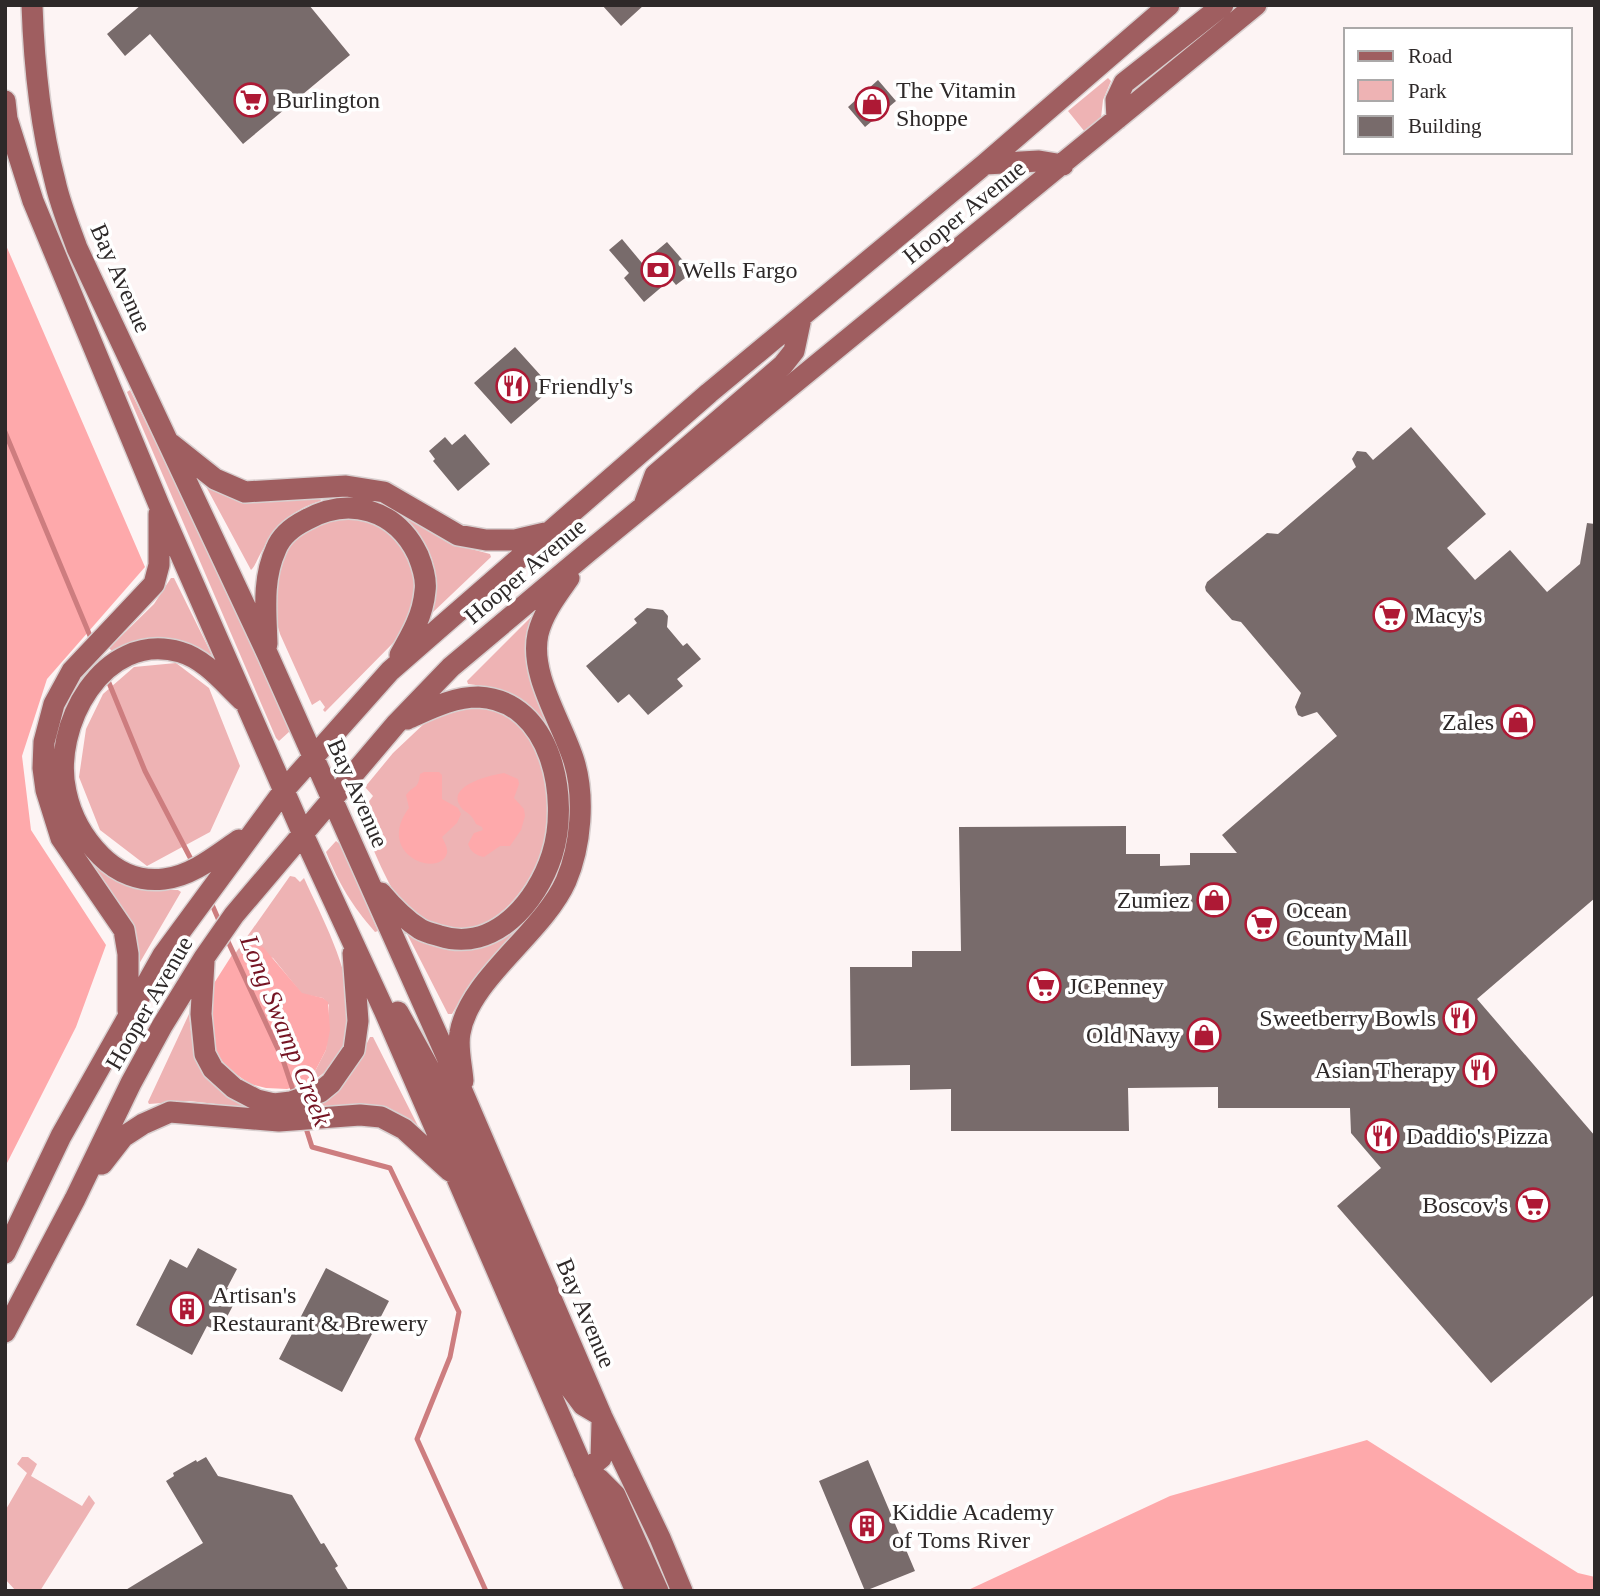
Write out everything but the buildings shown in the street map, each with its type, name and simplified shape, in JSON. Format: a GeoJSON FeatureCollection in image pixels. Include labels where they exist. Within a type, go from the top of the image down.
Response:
{"type":"FeatureCollection","features":[{"type":"Feature","properties":{"kind":"main road","name":"Bay Avenue"},"geometry":{"type":"LineString","coordinates":[[32,5],[40,107],[55,182],[77,248],[267,653],[463,1093],[602,1417],[660,1538],[682,1591]]}},
{"type":"Feature","properties":{"kind":"main road","name":"Hooper Avenue"},"geometry":{"type":"LineString","coordinates":[[5,1252],[61,1136],[163,955],[252,830],[312,755],[390,671],[547,533],[985,164],[1169,5]]}},
{"type":"Feature","properties":{"kind":"main road"},"geometry":{"type":"LineString","coordinates":[[1117,119],[1116,100],[1124,83],[1223,5]]}},
{"type":"Feature","properties":{"kind":"main road","name":"Hooper Avenue"},"geometry":{"type":"LineString","coordinates":[[5,1332],[75,1199],[131,1083],[162,1026],[207,954],[233,915],[396,723],[451,667],[587,552],[1256,5]]}},
{"type":"Feature","properties":{"kind":"main road","name":"Bay Avenue"},"geometry":{"type":"LineString","coordinates":[[5,101],[7,119],[33,201],[159,505],[250,707],[302,832],[384,1010],[636,1591]]}},
{"type":"Feature","properties":{"kind":"main road"},"geometry":{"type":"LineString","coordinates":[[985,164],[1038,161],[1063,165]]}},
{"type":"Feature","properties":{"kind":"main road"},"geometry":{"type":"LineString","coordinates":[[643,507],[655,475],[783,365],[794,351],[801,318]]}},
{"type":"Feature","properties":{"kind":"main road"},"geometry":{"type":"LineString","coordinates":[[167,441],[215,479],[245,492],[346,486],[384,492],[458,535],[486,540],[515,540],[547,533]]}},
{"type":"Feature","properties":{"kind":"main road"},"geometry":{"type":"LineString","coordinates":[[128,1015],[128,954],[124,930],[61,838],[52,817],[43,768],[45,733],[54,704],[72,671],[154,584],[159,565],[159,505]]}},
{"type":"Feature","properties":{"kind":"main road"},"geometry":{"type":"LineString","coordinates":[[267,653],[266,589],[270,564],[277,546],[294,526],[323,510],[354,507],[380,514],[399,527],[413,544],[422,565],[426,588],[422,611],[415,629],[390,671]]}},
{"type":"Feature","properties":{"kind":"main road"},"geometry":{"type":"LineString","coordinates":[[463,1093],[459,1034],[471,1002],[549,909],[566,880],[578,835],[581,818],[580,791],[574,761],[542,681],[537,650],[542,621],[587,552]]}},
{"type":"Feature","properties":{"kind":"main road"},"geometry":{"type":"LineString","coordinates":[[250,707],[207,666],[181,652],[156,648],[133,652],[96,678],[82,698],[71,724],[66,749],[65,790],[72,812],[88,842],[106,861],[122,872],[145,880],[166,879],[185,873],[206,863],[252,830]]}},
{"type":"Feature","properties":{"kind":"main road"},"geometry":{"type":"LineString","coordinates":[[369,880],[398,912],[421,930],[448,939],[475,940],[494,932],[513,918],[528,901],[540,883],[557,833],[556,785],[545,742],[533,724],[517,710],[497,701],[478,697],[447,702],[396,723]]}},
{"type":"Feature","properties":{"kind":"main road"},"geometry":{"type":"LineString","coordinates":[[75,1199],[123,1137],[160,1115],[170,1112],[279,1121],[331,1083],[354,1050],[358,1037],[352,944]]}},
{"type":"Feature","properties":{"kind":"main road"},"geometry":{"type":"LineString","coordinates":[[352,944],[389,996],[430,1070],[571,1389],[583,1405],[602,1417],[601,1458],[584,1472],[599,1479],[615,1495],[658,1591]]}},
{"type":"Feature","properties":{"kind":"main road"},"geometry":{"type":"LineString","coordinates":[[207,954],[201,1014],[205,1055],[213,1069],[234,1088],[257,1100],[298,1106],[317,1118],[360,1115],[382,1117],[404,1129],[456,1177]]}},
{"type":"Feature","properties":{"kind":"main road"},"geometry":{"type":"LineString","coordinates":[[603,1518],[615,1495],[631,1479]]}},
{"type":"Feature","properties":{"kind":"green space"},"geometry":{"type":"Polygon","coordinates":[[[1108,78],[1111,81],[1103,100],[1101,118],[1085,132],[1068,111],[1108,78]]]}},
{"type":"Feature","properties":{"kind":"green space"},"geometry":{"type":"Polygon","coordinates":[[[130,390],[213,559],[290,731],[279,741],[127,392],[130,390]]]}},
{"type":"Feature","properties":{"kind":"green space"},"geometry":{"type":"Polygon","coordinates":[[[202,479],[320,498],[321,501],[302,509],[279,526],[251,570],[202,479]]]}},
{"type":"Feature","properties":{"kind":"green space"},"geometry":{"type":"Polygon","coordinates":[[[353,517],[385,527],[409,552],[418,589],[413,616],[400,636],[325,712],[320,700],[312,705],[280,634],[275,617],[278,563],[293,538],[320,521],[353,517]]]}},
{"type":"Feature","properties":{"kind":"green space"},"geometry":{"type":"Polygon","coordinates":[[[410,518],[460,546],[490,554],[491,557],[431,614],[434,567],[426,546],[408,521],[410,518]]]}},
{"type":"Feature","properties":{"kind":"green space"},"geometry":{"type":"Polygon","coordinates":[[[171,578],[174,578],[213,657],[177,642],[160,639],[128,644],[112,651],[109,648],[154,604],[171,578]]]}},
{"type":"Feature","properties":{"kind":"green space"},"geometry":{"type":"Polygon","coordinates":[[[534,614],[550,726],[547,727],[531,709],[513,696],[492,688],[468,684],[467,681],[534,614]]]}},
{"type":"Feature","properties":{"kind":"green space"},"geometry":{"type":"Polygon","coordinates":[[[176,663],[209,688],[240,766],[210,832],[147,866],[100,830],[79,777],[86,729],[103,694],[134,667],[176,663]]]}},
{"type":"Feature","properties":{"kind":"green space"},"geometry":{"type":"Polygon","coordinates":[[[470,705],[501,712],[523,729],[537,753],[545,779],[548,822],[538,861],[512,902],[495,917],[476,927],[455,930],[433,925],[398,897],[376,854],[361,812],[373,796],[365,787],[393,753],[428,720],[470,705]]]}},
{"type":"Feature","properties":{"kind":"green space"},"geometry":{"type":"Polygon","coordinates":[[[336,841],[341,845],[378,931],[375,932],[359,912],[336,875],[326,852],[336,841]]]}},
{"type":"Feature","properties":{"kind":"green space"},"geometry":{"type":"Polygon","coordinates":[[[89,860],[151,890],[181,892],[139,964],[134,931],[127,916],[89,860]]]}},
{"type":"Feature","properties":{"kind":"green space"},"geometry":{"type":"Polygon","coordinates":[[[290,876],[300,882],[304,878],[328,929],[347,986],[350,1014],[346,1040],[333,1064],[309,1083],[326,1050],[329,1005],[323,998],[302,994],[273,958],[246,947],[238,960],[234,961],[232,958],[290,876]]]}},
{"type":"Feature","properties":{"kind":"green space"},"geometry":{"type":"Polygon","coordinates":[[[515,927],[518,930],[462,997],[452,1014],[448,1014],[404,928],[414,934],[515,927]]]}},
{"type":"Feature","properties":{"kind":"green space"},"geometry":{"type":"Polygon","coordinates":[[[189,1014],[192,1040],[197,1053],[251,1108],[189,1101],[149,1104],[189,1014]]]}},
{"type":"Feature","properties":{"kind":"green space"},"geometry":{"type":"Polygon","coordinates":[[[370,1037],[373,1037],[418,1126],[376,1107],[349,1105],[303,1108],[344,1080],[370,1037]]]}},
{"type":"Feature","properties":{"kind":"green space"},"geometry":{"type":"Polygon","coordinates":[[[22,1457],[28,1457],[37,1464],[31,1476],[82,1506],[89,1495],[95,1503],[40,1591],[16,1591],[5,1579],[5,1511],[27,1473],[17,1464],[22,1457]]]}},
{"type":"Feature","properties":{"kind":"shaded area"},"geometry":{"type":"Polygon","coordinates":[[[5,243],[145,567],[47,679],[22,756],[31,830],[106,945],[76,1027],[5,1167],[5,243]]]}},
{"type":"Feature","properties":{"kind":"shaded area"},"geometry":{"type":"Polygon","coordinates":[[[439,772],[442,775],[442,799],[458,808],[461,814],[457,823],[442,837],[447,853],[442,860],[433,864],[412,858],[399,839],[400,824],[409,808],[406,795],[417,785],[420,774],[439,772]]]}},
{"type":"Feature","properties":{"kind":"shaded area"},"geometry":{"type":"Polygon","coordinates":[[[504,773],[518,779],[514,798],[524,809],[525,816],[521,830],[510,846],[500,846],[484,857],[472,851],[468,844],[474,833],[483,830],[482,827],[461,807],[458,797],[465,786],[504,773]]]}},
{"type":"Feature","properties":{"kind":"shaded area"},"geometry":{"type":"Polygon","coordinates":[[[246,947],[263,947],[302,993],[323,998],[328,1002],[330,1030],[326,1050],[309,1083],[287,1089],[250,1084],[227,1068],[211,1045],[211,988],[232,955],[236,961],[246,947]]]}},
{"type":"Feature","properties":{"kind":"shaded area"},"geometry":{"type":"Polygon","coordinates":[[[1367,1440],[1578,1573],[1595,1577],[1595,1591],[966,1591],[1170,1496],[1367,1440]]]}},
{"type":"Feature","properties":{"kind":"waterway","name":"Long Swamp Creek"},"geometry":{"type":"LineString","coordinates":[[5,432],[93,643]]}},
{"type":"Feature","properties":{"kind":"waterway","name":"Long Swamp Creek"},"geometry":{"type":"LineString","coordinates":[[107,678],[145,771],[194,865]]}},
{"type":"Feature","properties":{"kind":"waterway","name":"Long Swamp Creek"},"geometry":{"type":"LineString","coordinates":[[210,900],[220,923]]}},
{"type":"Feature","properties":{"kind":"waterway","name":"Long Swamp Creek"},"geometry":{"type":"LineString","coordinates":[[225,935],[283,1060],[295,1096]]}},
{"type":"Feature","properties":{"kind":"waterway","name":"Long Swamp Creek"},"geometry":{"type":"LineString","coordinates":[[305,1125],[312,1147],[390,1168],[459,1312],[450,1357],[417,1439],[486,1591]]}},
{"type":"Feature","properties":{"kind":"place","name":"Burlington"},"geometry":{"type":"Point","coordinates":[251,100]}},
{"type":"Feature","properties":{"kind":"place","name":"The Vitamin Shoppe"},"geometry":{"type":"Point","coordinates":[872,104]}},
{"type":"Feature","properties":{"kind":"place","name":"Wells Fargo"},"geometry":{"type":"Point","coordinates":[658,270]}},
{"type":"Feature","properties":{"kind":"place","name":"Friendly's"},"geometry":{"type":"Point","coordinates":[513,386]}},
{"type":"Feature","properties":{"kind":"place","name":"Macy's"},"geometry":{"type":"Point","coordinates":[1390,615]}},
{"type":"Feature","properties":{"kind":"place","name":"Zales"},"geometry":{"type":"Point","coordinates":[1518,722]}},
{"type":"Feature","properties":{"kind":"place","name":"Zumiez"},"geometry":{"type":"Point","coordinates":[1214,900]}},
{"type":"Feature","properties":{"kind":"place","name":"Ocean County Mall"},"geometry":{"type":"Point","coordinates":[1262,924]}},
{"type":"Feature","properties":{"kind":"place","name":"JCPenney"},"geometry":{"type":"Point","coordinates":[1044,986]}},
{"type":"Feature","properties":{"kind":"place","name":"Sweetberry Bowls"},"geometry":{"type":"Point","coordinates":[1460,1018]}},
{"type":"Feature","properties":{"kind":"place","name":"Old Navy"},"geometry":{"type":"Point","coordinates":[1204,1035]}},
{"type":"Feature","properties":{"kind":"place","name":"Asian Therapy"},"geometry":{"type":"Point","coordinates":[1480,1070]}},
{"type":"Feature","properties":{"kind":"place","name":"Daddio's Pizza"},"geometry":{"type":"Point","coordinates":[1382,1136]}},
{"type":"Feature","properties":{"kind":"place","name":"Boscov's"},"geometry":{"type":"Point","coordinates":[1533,1205]}},
{"type":"Feature","properties":{"kind":"place","name":"Artisan's Restaurant & Brewery"},"geometry":{"type":"Point","coordinates":[187,1309]}},
{"type":"Feature","properties":{"kind":"place","name":"Kiddie Academy of Toms River"},"geometry":{"type":"Point","coordinates":[867,1526]}}]}
